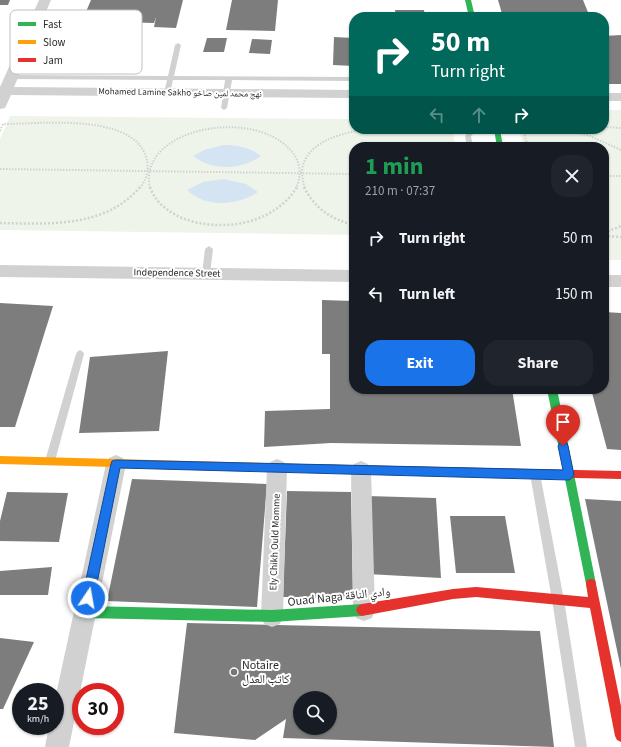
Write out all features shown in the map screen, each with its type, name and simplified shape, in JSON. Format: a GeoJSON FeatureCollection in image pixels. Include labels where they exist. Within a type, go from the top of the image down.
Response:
{"type":"FeatureCollection","features":[{"type":"Feature","properties":{"kind":"street"},"geometry":{"type":"LineString","coordinates":[[41,10],[45,0]]}},
{"type":"Feature","properties":{"kind":"street"},"geometry":{"type":"LineString","coordinates":[[468,0],[471,12]]}},
{"type":"Feature","properties":{"kind":"street"},"geometry":{"type":"LineString","coordinates":[[0,105],[3,91],[13,74]]}},
{"type":"Feature","properties":{"kind":"street","name":"Mohamed Lamine Sakho نهج محمد لمين صاخو"},"geometry":{"type":"LineString","coordinates":[[3,91],[349,94]]}},
{"type":"Feature","properties":{"kind":"street"},"geometry":{"type":"LineString","coordinates":[[609,97],[621,97]]}},
{"type":"Feature","properties":{"kind":"street","name":"Independence Street"},"geometry":{"type":"LineString","coordinates":[[0,270],[349,276]]}},
{"type":"Feature","properties":{"kind":"street"},"geometry":{"type":"LineString","coordinates":[[609,281],[621,281]]}},
{"type":"Feature","properties":{"kind":"street"},"geometry":{"type":"LineString","coordinates":[[553,394],[621,736]]}},
{"type":"Feature","properties":{"kind":"street"},"geometry":{"type":"LineString","coordinates":[[0,460],[277,468],[621,475]]}},
{"type":"Feature","properties":{"kind":"street"},"geometry":{"type":"LineString","coordinates":[[57,747],[116,464]]}},
{"type":"Feature","properties":{"kind":"street","name":"Ely Chikh Ould Momme"},"geometry":{"type":"LineString","coordinates":[[272,616],[277,468]]}},
{"type":"Feature","properties":{"kind":"street"},"geometry":{"type":"LineString","coordinates":[[361,470],[364,610]]}},
{"type":"Feature","properties":{"kind":"street","name":"Ouad Naga وادي الناقة"},"geometry":{"type":"LineString","coordinates":[[85,612],[272,616],[364,610],[453,594],[476,592],[595,603]]}},
{"type":"Feature","properties":{"kind":"lane"},"geometry":{"type":"LineString","coordinates":[[167,93],[169,78],[178,45]]}},
{"type":"Feature","properties":{"kind":"lane"},"geometry":{"type":"LineString","coordinates":[[12,77],[349,79]]}},
{"type":"Feature","properties":{"kind":"lane"},"geometry":{"type":"LineString","coordinates":[[69,92],[74,77]]}},
{"type":"Feature","properties":{"kind":"lane"},"geometry":{"type":"LineString","coordinates":[[127,92],[130,78]]}},
{"type":"Feature","properties":{"kind":"lane"},"geometry":{"type":"LineString","coordinates":[[224,108],[229,78]]}},
{"type":"Feature","properties":{"kind":"lane"},"geometry":{"type":"LineString","coordinates":[[206,274],[209,249]]}},
{"type":"Feature","properties":{"kind":"lane"},"geometry":{"type":"LineString","coordinates":[[50,462],[80,354]]}},
{"type":"Feature","properties":{"kind":"lane"},"geometry":{"type":"LineString","coordinates":[[536,474],[558,600],[581,747]]}},
{"type":"Feature","properties":{"kind":"path"},"geometry":{"type":"LineString","coordinates":[[0,131],[3,124],[88,125],[109,127],[127,134],[140,144],[148,157],[149,187],[157,202],[172,214],[192,222],[217,225],[242,223],[266,215],[284,204],[296,189],[306,159],[317,146],[334,136],[349,132]]}},
{"type":"Feature","properties":{"kind":"path"},"geometry":{"type":"LineString","coordinates":[[0,223],[53,224],[80,222],[105,214],[126,202],[141,188],[156,157],[170,144],[188,134],[210,128],[232,126],[254,129],[266,133],[288,146],[297,159],[304,189],[314,204],[332,217],[349,223]]}},
{"type":"Feature","properties":{"kind":"path"},"geometry":{"type":"LineString","coordinates":[[609,127],[621,128]]}},
{"type":"Feature","properties":{"kind":"path"},"geometry":{"type":"LineString","coordinates":[[582,134],[603,142]]}},
{"type":"Feature","properties":{"kind":"path"},"geometry":{"type":"LineString","coordinates":[[609,145],[621,150]]}},
{"type":"Feature","properties":{"kind":"path"},"geometry":{"type":"LineString","coordinates":[[0,169],[349,174]]}},
{"type":"Feature","properties":{"kind":"path"},"geometry":{"type":"LineString","coordinates":[[609,176],[621,176]]}},
{"type":"Feature","properties":{"kind":"path"},"geometry":{"type":"LineString","coordinates":[[609,231],[621,226]]}},
{"type":"Feature","properties":{"kind":"path"},"geometry":{"type":"LineString","coordinates":[[609,236],[621,236]]}},
{"type":"Feature","properties":{"kind":"shaded area"},"geometry":{"type":"Polygon","coordinates":[[[609,110],[621,110],[621,260],[609,260],[609,142],[523,142],[520,134],[609,134],[609,110]]]}},
{"type":"Feature","properties":{"kind":"shaded area"},"geometry":{"type":"Polygon","coordinates":[[[10,116],[349,119],[349,134],[453,134],[455,142],[349,142],[349,235],[0,230],[0,139],[10,116]]]}},
{"type":"Feature","properties":{"kind":"water"},"geometry":{"type":"Polygon","coordinates":[[[223,145],[243,147],[252,150],[261,156],[245,164],[227,167],[209,164],[193,156],[204,150],[223,145]]]}},
{"type":"Feature","properties":{"kind":"water"},"geometry":{"type":"Polygon","coordinates":[[[224,179],[246,184],[258,192],[241,200],[222,203],[203,200],[187,190],[203,182],[224,179]]]}},
{"type":"Feature","properties":{"kind":"building"},"geometry":{"type":"Polygon","coordinates":[[[0,0],[10,0],[8,5],[0,5],[0,0]]]}},
{"type":"Feature","properties":{"kind":"building"},"geometry":{"type":"Polygon","coordinates":[[[91,0],[183,0],[176,28],[154,27],[156,17],[154,23],[142,23],[142,10],[87,10],[91,0]]]}},
{"type":"Feature","properties":{"kind":"building"},"geometry":{"type":"Polygon","coordinates":[[[232,0],[278,0],[275,31],[226,30],[232,0]]]}},
{"type":"Feature","properties":{"kind":"building"},"geometry":{"type":"Polygon","coordinates":[[[498,0],[583,0],[588,12],[502,12],[498,0]]]}},
{"type":"Feature","properties":{"kind":"building"},"geometry":{"type":"Polygon","coordinates":[[[395,10],[424,10],[424,12],[395,12],[395,10]]]}},
{"type":"Feature","properties":{"kind":"building"},"geometry":{"type":"Polygon","coordinates":[[[621,35],[621,84],[609,84],[609,36],[621,35]]]}},
{"type":"Feature","properties":{"kind":"building"},"geometry":{"type":"Polygon","coordinates":[[[334,37],[349,38],[349,66],[333,65],[334,37]]]}},
{"type":"Feature","properties":{"kind":"building"},"geometry":{"type":"Polygon","coordinates":[[[207,38],[227,38],[224,52],[203,52],[207,38]]]}},
{"type":"Feature","properties":{"kind":"building"},"geometry":{"type":"Polygon","coordinates":[[[252,39],[272,40],[270,54],[249,53],[252,39]]]}},
{"type":"Feature","properties":{"kind":"building"},"geometry":{"type":"Polygon","coordinates":[[[322,300],[349,301],[349,394],[513,394],[521,446],[331,443],[264,447],[265,411],[330,409],[330,354],[322,354],[322,300]]]}},
{"type":"Feature","properties":{"kind":"building"},"geometry":{"type":"Polygon","coordinates":[[[0,303],[53,306],[15,427],[0,427],[0,303]]]}},
{"type":"Feature","properties":{"kind":"building"},"geometry":{"type":"Polygon","coordinates":[[[609,312],[621,313],[621,450],[607,449],[592,394],[609,394],[609,312]]]}},
{"type":"Feature","properties":{"kind":"building"},"geometry":{"type":"Polygon","coordinates":[[[168,351],[159,431],[79,433],[90,357],[168,351]]]}},
{"type":"Feature","properties":{"kind":"building"},"geometry":{"type":"Polygon","coordinates":[[[132,479],[267,484],[257,607],[107,601],[132,479]]]}},
{"type":"Feature","properties":{"kind":"building"},"geometry":{"type":"Polygon","coordinates":[[[287,491],[351,492],[353,598],[283,597],[287,491]]]}},
{"type":"Feature","properties":{"kind":"building"},"geometry":{"type":"Polygon","coordinates":[[[7,492],[68,493],[59,542],[0,541],[0,521],[7,492]]]}},
{"type":"Feature","properties":{"kind":"building"},"geometry":{"type":"Polygon","coordinates":[[[367,496],[436,498],[441,578],[367,574],[367,496]]]}},
{"type":"Feature","properties":{"kind":"building"},"geometry":{"type":"Polygon","coordinates":[[[585,499],[621,501],[621,669],[585,499]]]}},
{"type":"Feature","properties":{"kind":"building"},"geometry":{"type":"Polygon","coordinates":[[[450,516],[505,516],[515,573],[456,573],[450,516]]]}},
{"type":"Feature","properties":{"kind":"building"},"geometry":{"type":"Polygon","coordinates":[[[52,567],[48,595],[0,595],[0,571],[52,567]]]}},
{"type":"Feature","properties":{"kind":"building"},"geometry":{"type":"Polygon","coordinates":[[[187,623],[540,631],[554,747],[283,738],[286,719],[255,740],[174,733],[187,623]]]}},
{"type":"Feature","properties":{"kind":"building"},"geometry":{"type":"Polygon","coordinates":[[[0,638],[34,642],[15,683],[12,683],[12,690],[3,709],[0,709],[0,638]]]}},
{"type":"Feature","properties":{"kind":"traffic: fast"},"geometry":{"type":"LineString","coordinates":[[468,0],[471,12]]}},
{"type":"Feature","properties":{"kind":"traffic: fast"},"geometry":{"type":"LineString","coordinates":[[498,134],[499,142]]}},
{"type":"Feature","properties":{"kind":"traffic: fast"},"geometry":{"type":"LineString","coordinates":[[553,394],[591,584]]}},
{"type":"Feature","properties":{"kind":"traffic: fast"},"geometry":{"type":"LineString","coordinates":[[85,612],[272,616],[362,610]]}},
{"type":"Feature","properties":{"kind":"traffic: slow"},"geometry":{"type":"LineString","coordinates":[[0,460],[303,468]]}},
{"type":"Feature","properties":{"kind":"traffic: jam"},"geometry":{"type":"LineString","coordinates":[[303,468],[621,475]]}},
{"type":"Feature","properties":{"kind":"traffic: jam"},"geometry":{"type":"LineString","coordinates":[[591,584],[621,736]]}},
{"type":"Feature","properties":{"kind":"traffic: jam"},"geometry":{"type":"LineString","coordinates":[[362,610],[453,594],[476,592],[595,603]]}},
{"type":"Feature","properties":{"kind":"place","name":"Notaire كاتب العدل"},"geometry":{"type":"Point","coordinates":[234,672]}},
{"type":"Feature","properties":{"kind":"route"},"geometry":{"type":"LineString","coordinates":[[88,598],[116,464],[569,475],[563,446]]}}]}
